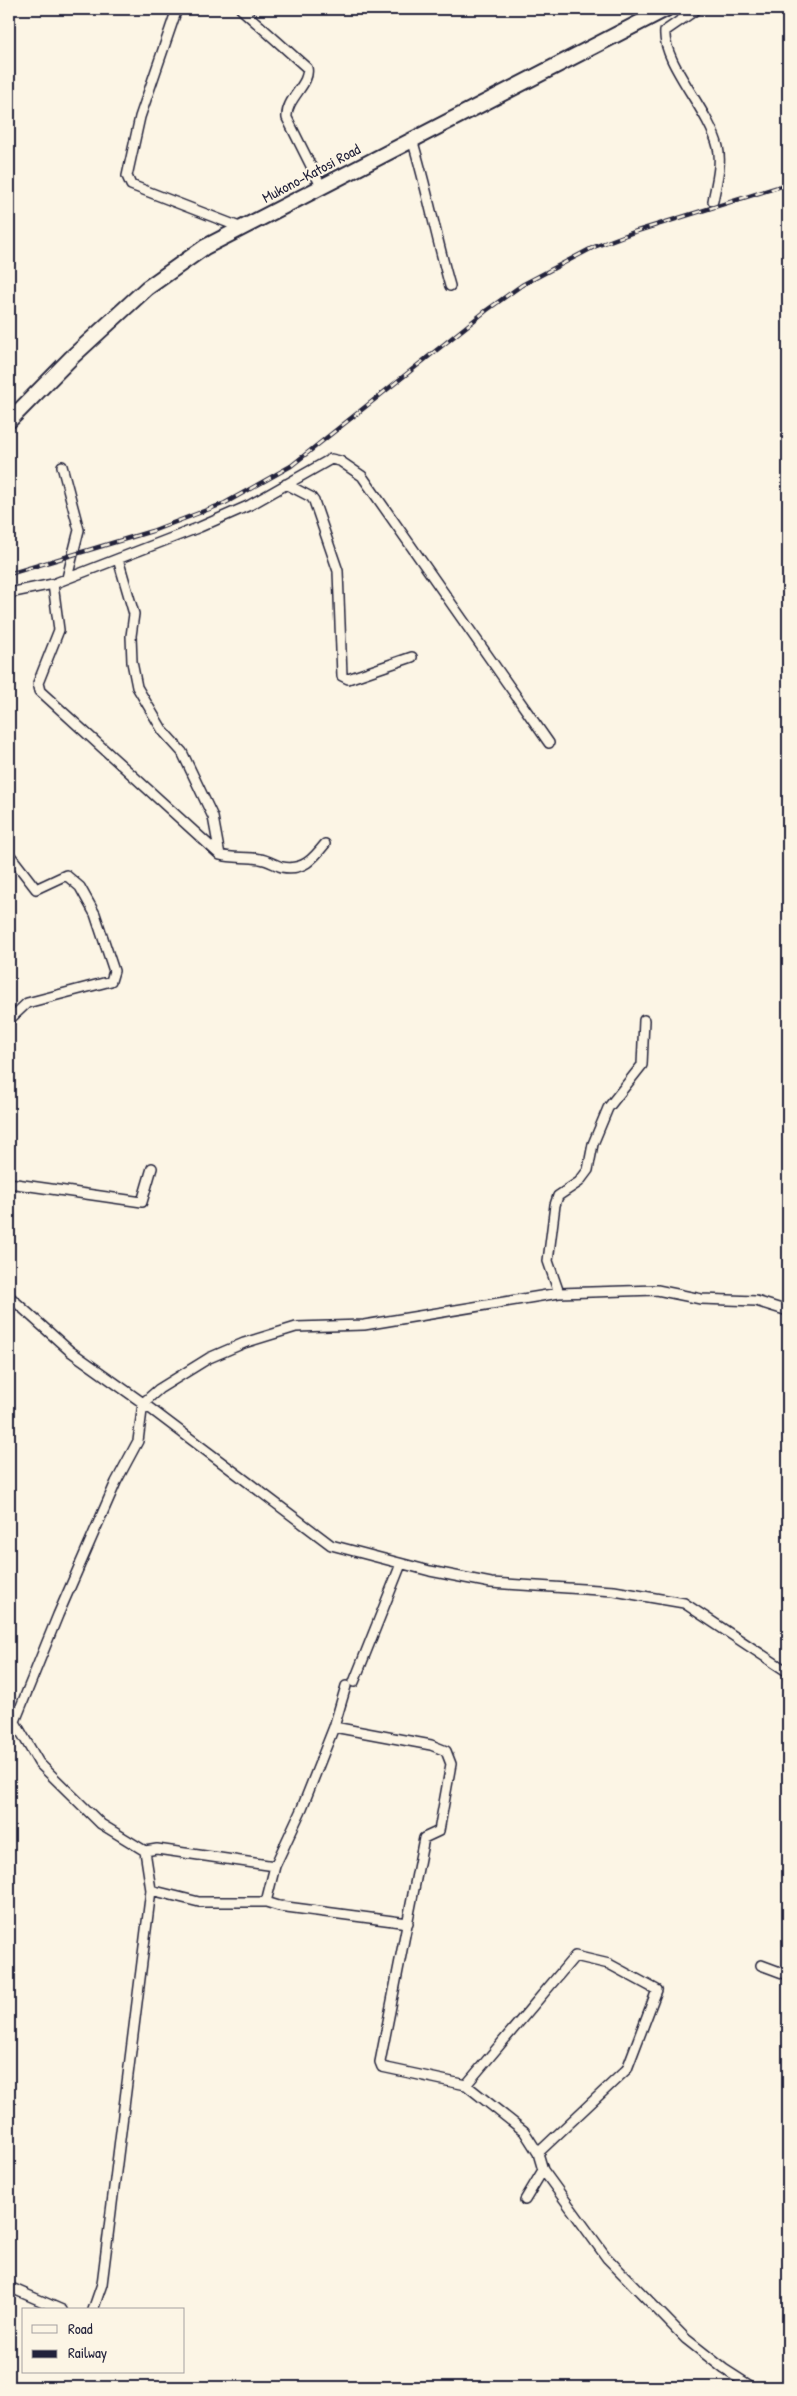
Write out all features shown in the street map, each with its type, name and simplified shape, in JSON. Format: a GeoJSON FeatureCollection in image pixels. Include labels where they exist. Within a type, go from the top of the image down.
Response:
{"type":"FeatureCollection","features":[{"type":"Feature","properties":{"kind":"main road","name":"Mukono-Katosi Road"},"geometry":{"type":"LineString","coordinates":[[9,421],[72,357],[147,288],[205,247],[666,9]]}},
{"type":"Feature","properties":{"kind":"street"},"geometry":{"type":"LineString","coordinates":[[177,9],[140,117],[127,176],[131,185],[242,228]]}},
{"type":"Feature","properties":{"kind":"street"},"geometry":{"type":"LineString","coordinates":[[241,9],[307,68],[306,78],[288,105],[287,118],[321,186]]}},
{"type":"Feature","properties":{"kind":"street"},"geometry":{"type":"LineString","coordinates":[[696,9],[665,31],[664,39],[670,57],[710,125],[718,148],[718,169],[714,201]]}},
{"type":"Feature","properties":{"kind":"street"},"geometry":{"type":"LineString","coordinates":[[412,139],[425,182],[450,286]]}},
{"type":"Feature","properties":{"kind":"street"},"geometry":{"type":"LineString","coordinates":[[9,593],[54,584],[118,559],[250,505],[331,459],[340,461],[362,476],[549,743]]}},
{"type":"Feature","properties":{"kind":"street"},"geometry":{"type":"LineString","coordinates":[[62,466],[79,530],[67,578]]}},
{"type":"Feature","properties":{"kind":"street"},"geometry":{"type":"LineString","coordinates":[[286,484],[311,497],[314,501],[338,571],[342,676],[348,679],[412,657]]}},
{"type":"Feature","properties":{"kind":"street"},"geometry":{"type":"LineString","coordinates":[[118,559],[134,614],[131,636],[132,662],[137,687],[163,731],[182,752],[212,817],[220,855]]}},
{"type":"Feature","properties":{"kind":"street"},"geometry":{"type":"LineString","coordinates":[[54,584],[59,630],[38,683],[40,691],[220,855],[235,859],[260,859],[283,867],[298,867],[310,863],[325,844]]}},
{"type":"Feature","properties":{"kind":"street"},"geometry":{"type":"LineString","coordinates":[[9,854],[36,889],[66,875],[80,887],[95,914],[114,971],[111,981],[27,1003],[9,1020]]}},
{"type":"Feature","properties":{"kind":"street"},"geometry":{"type":"LineString","coordinates":[[559,1293],[548,1260],[555,1205],[558,1196],[579,1182],[588,1170],[592,1144],[608,1108],[642,1066],[644,1020]]}},
{"type":"Feature","properties":{"kind":"street"},"geometry":{"type":"LineString","coordinates":[[9,1183],[142,1202],[152,1168]]}},
{"type":"Feature","properties":{"kind":"street"},"geometry":{"type":"LineString","coordinates":[[9,1736],[81,1562],[116,1482],[138,1441],[143,1403],[159,1389],[209,1358],[244,1343],[296,1327],[364,1325],[559,1293],[657,1290],[700,1299],[756,1301],[788,1311]]}},
{"type":"Feature","properties":{"kind":"street"},"geometry":{"type":"LineString","coordinates":[[9,1296],[70,1351],[143,1403],[331,1545],[401,1564],[491,1583],[614,1591],[684,1603],[788,1672]]}},
{"type":"Feature","properties":{"kind":"street"},"geometry":{"type":"LineString","coordinates":[[266,1902],[275,1866],[302,1808],[350,1684],[401,1564]]}},
{"type":"Feature","properties":{"kind":"street"},"geometry":{"type":"LineString","coordinates":[[15,1722],[40,1763],[80,1804],[101,1824],[146,1851],[157,1849],[275,1866]]}},
{"type":"Feature","properties":{"kind":"street"},"geometry":{"type":"LineString","coordinates":[[334,1728],[431,1745],[446,1750],[451,1764],[439,1831],[424,1838],[380,2062],[382,2067],[466,2085],[524,2131],[538,2153],[542,2170],[607,2258],[686,2339],[724,2370],[752,2387]]}},
{"type":"Feature","properties":{"kind":"street"},"geometry":{"type":"LineString","coordinates":[[94,2308],[102,2284],[151,1890],[146,1851]]}},
{"type":"Feature","properties":{"kind":"street"},"geometry":{"type":"LineString","coordinates":[[151,1890],[199,1902],[266,1902],[280,1906],[408,1923]]}},
{"type":"Feature","properties":{"kind":"street"},"geometry":{"type":"LineString","coordinates":[[466,2085],[575,1956],[610,1964],[658,1990],[626,2069],[538,2153]]}},
{"type":"Feature","properties":{"kind":"street"},"geometry":{"type":"LineString","coordinates":[[761,1965],[788,1975]]}},
{"type":"Feature","properties":{"kind":"street"},"geometry":{"type":"LineString","coordinates":[[525,2200],[542,2170]]}},
{"type":"Feature","properties":{"kind":"street"},"geometry":{"type":"LineString","coordinates":[[9,2287],[57,2308]]}},
{"type":"Feature","properties":{"kind":"railway"},"geometry":{"type":"LineString","coordinates":[[9,574],[152,531],[225,503],[291,466],[487,310],[522,285],[594,247],[634,232],[788,184]]}}]}
